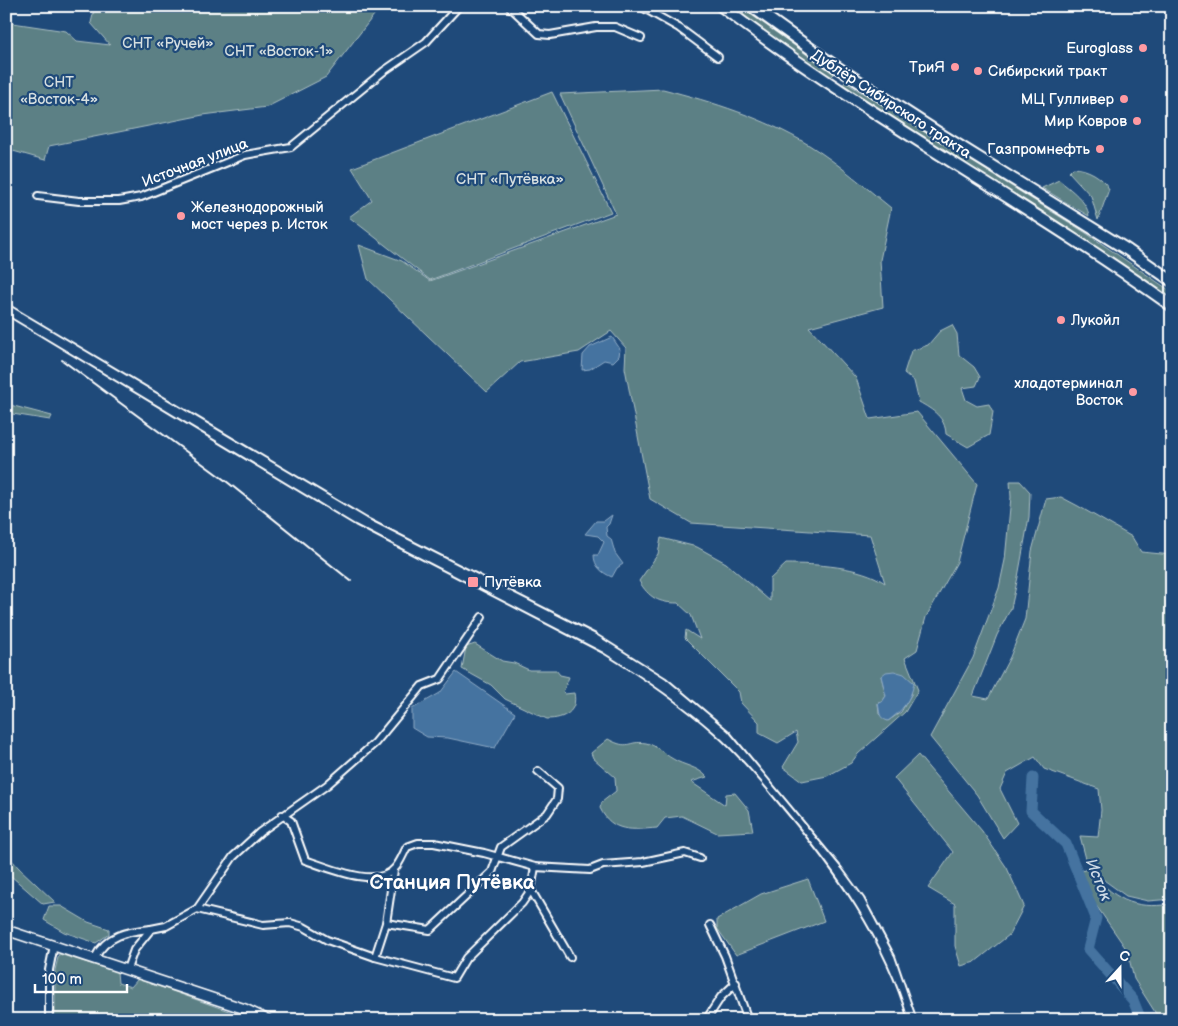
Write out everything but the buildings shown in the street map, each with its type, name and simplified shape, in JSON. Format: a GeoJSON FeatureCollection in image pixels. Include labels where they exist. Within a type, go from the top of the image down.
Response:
{"type":"FeatureCollection","features":[{"type":"Feature","properties":{"kind":"main road","name":"Дублёр Сибирского тракта"},"geometry":{"type":"LineString","coordinates":[[722,6],[831,84],[1013,199],[1172,306]]}},
{"type":"Feature","properties":{"kind":"main road","name":"Дублёр Сибирского тракта"},"geometry":{"type":"LineString","coordinates":[[751,6],[835,66],[1120,244],[1172,281]]}},
{"type":"Feature","properties":{"kind":"main road"},"geometry":{"type":"LineString","coordinates":[[6,930],[245,1009],[268,1020]]}},
{"type":"Feature","properties":{"kind":"street","name":"Источная улица"},"geometry":{"type":"LineString","coordinates":[[38,196],[79,201],[118,200],[141,197],[245,155],[291,147],[384,71],[426,42],[459,6]]}},
{"type":"Feature","properties":{"kind":"street"},"geometry":{"type":"LineString","coordinates":[[509,6],[540,34],[550,35],[596,27],[615,27],[641,38]]}},
{"type":"Feature","properties":{"kind":"street"},"geometry":{"type":"LineString","coordinates":[[640,6],[679,28],[718,57]]}},
{"type":"Feature","properties":{"kind":"street"},"geometry":{"type":"LineString","coordinates":[[95,958],[98,951],[108,941],[125,932],[166,926],[197,909],[233,857],[260,832],[327,785],[376,743],[422,686],[440,679],[482,617]]}},
{"type":"Feature","properties":{"kind":"street"},"geometry":{"type":"LineString","coordinates":[[386,923],[430,930],[492,872],[501,847],[547,814],[557,799],[558,788],[538,771]]}},
{"type":"Feature","properties":{"kind":"street"},"geometry":{"type":"LineString","coordinates":[[282,815],[291,821],[305,860],[352,876],[375,878],[394,870]]}},
{"type":"Feature","properties":{"kind":"street"},"geometry":{"type":"LineString","coordinates":[[375,957],[386,923],[394,870],[407,848],[418,844],[462,848],[535,867],[590,870],[603,865],[643,862],[685,852],[700,858]]}},
{"type":"Feature","properties":{"kind":"street"},"geometry":{"type":"LineString","coordinates":[[197,909],[263,926],[290,924],[304,927],[327,940],[375,957],[454,978],[466,958],[522,903],[531,890],[535,867]]}},
{"type":"Feature","properties":{"kind":"street"},"geometry":{"type":"LineString","coordinates":[[531,890],[570,957]]}},
{"type":"Feature","properties":{"kind":"street"},"geometry":{"type":"LineString","coordinates":[[710,924],[736,984],[748,1020]]}},
{"type":"Feature","properties":{"kind":"street"},"geometry":{"type":"LineString","coordinates":[[127,969],[134,950],[151,929]]}},
{"type":"Feature","properties":{"kind":"street"},"geometry":{"type":"LineString","coordinates":[[49,1020],[49,970],[54,945]]}},
{"type":"Feature","properties":{"kind":"street"},"geometry":{"type":"LineString","coordinates":[[706,1020],[721,997],[736,984]]}},
{"type":"Feature","properties":{"kind":"green space"},"geometry":{"type":"Polygon","coordinates":[[[95,6],[381,6],[326,77],[267,107],[203,115],[49,146],[45,160],[6,149],[6,22],[66,31],[77,41],[110,45],[91,23],[95,6]]]}},
{"type":"Feature","properties":{"kind":"green space"},"geometry":{"type":"Polygon","coordinates":[[[729,6],[739,6],[834,74],[830,78],[729,6]]]}},
{"type":"Feature","properties":{"kind":"green space"},"geometry":{"type":"Polygon","coordinates":[[[845,82],[1086,233],[1172,292],[1172,300],[1074,233],[842,86],[845,82]]]}},
{"type":"Feature","properties":{"kind":"green space"},"geometry":{"type":"Polygon","coordinates":[[[663,89],[719,105],[792,135],[809,145],[841,167],[891,208],[880,260],[883,307],[809,327],[856,378],[870,419],[917,412],[977,484],[957,562],[926,617],[917,650],[905,658],[918,690],[905,712],[858,754],[851,763],[827,776],[802,781],[783,767],[798,742],[796,732],[778,743],[759,733],[759,722],[741,703],[739,692],[685,638],[686,630],[700,639],[691,615],[678,603],[660,601],[655,598],[647,592],[639,581],[658,554],[661,538],[697,547],[726,563],[770,601],[770,579],[786,564],[837,567],[875,577],[885,583],[870,535],[691,523],[650,499],[625,368],[626,348],[611,331],[579,352],[520,362],[487,392],[368,279],[359,245],[402,261],[430,281],[616,214],[560,94],[663,89]],[[881,676],[886,696],[882,702],[878,703],[879,714],[888,721],[901,712],[912,693],[881,676]]]}},
{"type":"Feature","properties":{"kind":"green space","name":"СНТ «Путёвка»"},"geometry":{"type":"Polygon","coordinates":[[[552,92],[611,212],[430,280],[349,217],[372,200],[352,168],[552,92]]]}},
{"type":"Feature","properties":{"kind":"green space"},"geometry":{"type":"Polygon","coordinates":[[[1073,168],[1094,174],[1109,189],[1098,220],[1091,196],[1069,172],[1073,168]]]}},
{"type":"Feature","properties":{"kind":"green space"},"geometry":{"type":"Polygon","coordinates":[[[1059,180],[1082,201],[1089,216],[1042,188],[1059,180]]]}},
{"type":"Feature","properties":{"kind":"green space"},"geometry":{"type":"Polygon","coordinates":[[[952,325],[957,334],[959,355],[974,367],[980,377],[976,386],[962,388],[966,400],[977,406],[989,404],[993,412],[989,435],[968,447],[946,434],[941,419],[919,402],[914,381],[904,373],[911,351],[928,345],[940,331],[952,325]]]}},
{"type":"Feature","properties":{"kind":"green space"},"geometry":{"type":"Polygon","coordinates":[[[10,405],[52,416],[50,420],[6,413],[6,406],[10,405]]]}},
{"type":"Feature","properties":{"kind":"green space"},"geometry":{"type":"Polygon","coordinates":[[[1010,481],[1020,481],[1030,492],[1029,517],[1011,608],[997,635],[973,696],[988,699],[1010,657],[1025,619],[1032,551],[1046,499],[1061,497],[1078,506],[1132,537],[1141,552],[1172,555],[1172,899],[1148,901],[1126,896],[1097,875],[1086,859],[1080,836],[1098,837],[1101,810],[1099,789],[1044,769],[1035,757],[1007,773],[1000,789],[1017,823],[1003,838],[977,795],[930,737],[973,658],[999,588],[1005,560],[1011,497],[1010,481]]]}},
{"type":"Feature","properties":{"kind":"green space"},"geometry":{"type":"Polygon","coordinates":[[[475,644],[502,661],[514,663],[529,670],[556,670],[560,675],[569,677],[563,692],[565,694],[574,693],[575,699],[572,709],[565,716],[547,719],[505,699],[491,685],[462,669],[466,647],[475,644]]]}},
{"type":"Feature","properties":{"kind":"green space"},"geometry":{"type":"Polygon","coordinates":[[[608,739],[625,745],[640,742],[650,744],[677,761],[695,768],[707,777],[691,782],[725,805],[726,794],[735,793],[749,810],[753,831],[717,833],[682,816],[665,818],[657,828],[631,829],[617,826],[610,822],[600,808],[602,802],[616,791],[615,777],[593,758],[591,753],[608,739]]]}},
{"type":"Feature","properties":{"kind":"green space"},"geometry":{"type":"Polygon","coordinates":[[[918,755],[982,831],[1007,868],[1024,906],[1009,935],[975,962],[961,966],[955,946],[955,904],[928,888],[953,852],[894,778],[918,755]]]}},
{"type":"Feature","properties":{"kind":"green space"},"geometry":{"type":"Polygon","coordinates":[[[6,853],[55,902],[43,904],[11,876],[6,875],[6,853]]]}},
{"type":"Feature","properties":{"kind":"green space"},"geometry":{"type":"Polygon","coordinates":[[[1088,868],[1106,888],[1124,900],[1145,905],[1172,904],[1172,1020],[1160,1020],[1134,979],[1127,950],[1075,875],[1088,868]]]}},
{"type":"Feature","properties":{"kind":"green space"},"geometry":{"type":"Polygon","coordinates":[[[808,879],[824,921],[736,955],[717,928],[717,919],[761,894],[808,879]]]}},
{"type":"Feature","properties":{"kind":"green space"},"geometry":{"type":"Polygon","coordinates":[[[49,906],[61,906],[88,922],[109,929],[109,934],[96,943],[64,932],[44,920],[49,906]]]}},
{"type":"Feature","properties":{"kind":"green space"},"geometry":{"type":"Polygon","coordinates":[[[59,954],[117,972],[118,983],[131,987],[138,979],[254,1020],[55,1020],[55,970],[59,954]]]}},
{"type":"Feature","properties":{"kind":"water"},"geometry":{"type":"Polygon","coordinates":[[[612,337],[620,349],[619,356],[613,362],[604,360],[590,369],[582,370],[583,355],[590,347],[612,337]]]}},
{"type":"Feature","properties":{"kind":"water"},"geometry":{"type":"Polygon","coordinates":[[[612,515],[606,527],[607,536],[611,539],[615,553],[623,564],[617,568],[612,577],[599,569],[594,559],[594,555],[598,555],[604,542],[598,536],[585,534],[596,521],[604,521],[612,515]]]}},
{"type":"Feature","properties":{"kind":"water"},"geometry":{"type":"Polygon","coordinates":[[[894,671],[904,674],[914,683],[911,695],[905,705],[888,721],[879,712],[878,703],[882,702],[886,696],[881,676],[886,672],[894,671]]]}},
{"type":"Feature","properties":{"kind":"water"},"geometry":{"type":"Polygon","coordinates":[[[456,672],[515,713],[495,748],[448,738],[427,737],[412,728],[412,709],[440,693],[456,672]]]}},
{"type":"Feature","properties":{"kind":"waterway","name":"Исток"},"geometry":{"type":"LineString","coordinates":[[1033,778],[1031,811],[1066,844],[1096,918],[1088,949],[1133,1000],[1141,1020]]}},
{"type":"Feature","properties":{"kind":"railway"},"geometry":{"type":"LineString","coordinates":[[6,303],[367,518],[596,634],[666,678],[729,731],[842,868],[864,898],[895,956],[917,1020]]}},
{"type":"Feature","properties":{"kind":"railway"},"geometry":{"type":"LineString","coordinates":[[6,315],[355,525],[603,653],[688,711],[723,741],[749,768],[801,830],[838,880],[872,933],[886,961],[908,1020]]}},
{"type":"Feature","properties":{"kind":"railway"},"geometry":{"type":"LineString","coordinates":[[62,360],[226,481],[351,581]]}},
{"type":"Feature","properties":{"kind":"place","name":"Euroglass"},"geometry":{"type":"Point","coordinates":[1143,48]}},
{"type":"Feature","properties":{"kind":"place","name":"ТриЯ"},"geometry":{"type":"Point","coordinates":[955,67]}},
{"type":"Feature","properties":{"kind":"place","name":"Сибирский тракт"},"geometry":{"type":"Point","coordinates":[978,71]}},
{"type":"Feature","properties":{"kind":"place","name":"МЦ Гулливер"},"geometry":{"type":"Point","coordinates":[1124,99]}},
{"type":"Feature","properties":{"kind":"place","name":"Мир Ковров"},"geometry":{"type":"Point","coordinates":[1137,121]}},
{"type":"Feature","properties":{"kind":"place","name":"Газпромнефть"},"geometry":{"type":"Point","coordinates":[1100,149]}},
{"type":"Feature","properties":{"kind":"place","name":"Железнодорожный мост через р. Исток"},"geometry":{"type":"Point","coordinates":[181,216]}},
{"type":"Feature","properties":{"kind":"place","name":"Лукойл"},"geometry":{"type":"Point","coordinates":[1061,320]}},
{"type":"Feature","properties":{"kind":"place","name":"хладотерминал Восток"},"geometry":{"type":"Point","coordinates":[1133,392]}},
{"type":"Feature","properties":{"kind":"place","name":"Путёвка"},"geometry":{"type":"Point","coordinates":[473,582]}},
{"type":"Feature","properties":{"kind":"district","name":"Станция Путёвка"},"geometry":{"type":"Point","coordinates":[452,883]}},
{"type":"Feature","properties":{"kind":"park label","name":"СНТ «Ручей»"},"geometry":{"type":"Point","coordinates":[168,43]}},
{"type":"Feature","properties":{"kind":"park label","name":"СНТ «Восток-1»"},"geometry":{"type":"Point","coordinates":[279,51]}},
{"type":"Feature","properties":{"kind":"park label","name":"СНТ «Восток-4»"},"geometry":{"type":"Point","coordinates":[59,90]}}]}
